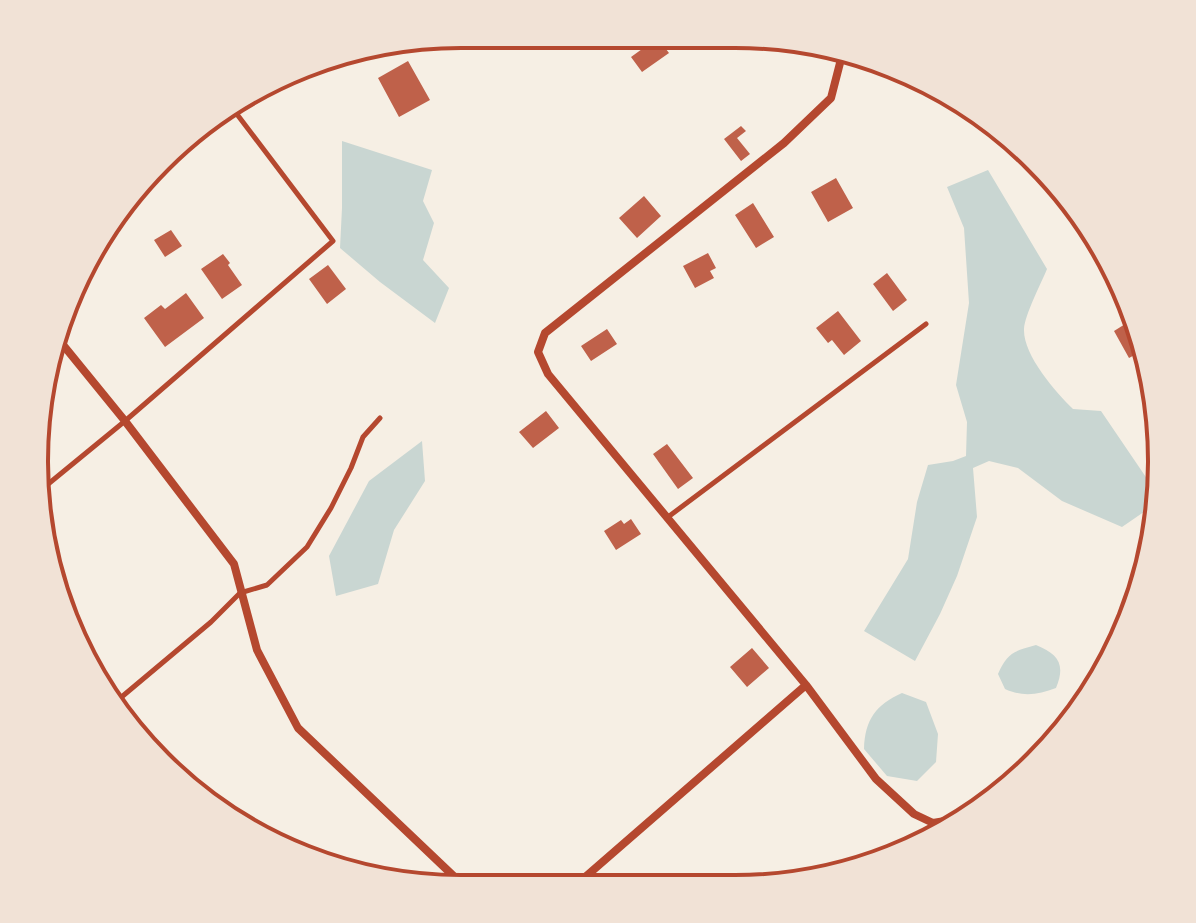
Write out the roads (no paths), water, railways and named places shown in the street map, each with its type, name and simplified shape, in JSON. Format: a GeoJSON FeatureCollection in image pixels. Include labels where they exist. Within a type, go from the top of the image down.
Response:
{"type":"FeatureCollection","features":[{"type":"Feature","properties":{"kind":"street"},"geometry":{"type":"LineString","coordinates":[[840,62],[831,98],[784,143],[545,333],[538,352],[548,374],[806,685],[876,779],[914,814],[936,822]]}},
{"type":"Feature","properties":{"kind":"street"},"geometry":{"type":"LineString","coordinates":[[64,347],[234,564],[257,650],[298,728],[452,875]]}},
{"type":"Feature","properties":{"kind":"street"},"geometry":{"type":"LineString","coordinates":[[588,875],[806,685]]}},
{"type":"Feature","properties":{"kind":"lane"},"geometry":{"type":"LineString","coordinates":[[49,484],[333,241],[237,115]]}},
{"type":"Feature","properties":{"kind":"lane"},"geometry":{"type":"LineString","coordinates":[[668,517],[926,324]]}},
{"type":"Feature","properties":{"kind":"lane"},"geometry":{"type":"LineString","coordinates":[[122,697],[211,622],[240,593],[267,585],[307,547],[331,508],[363,437],[380,418]]}}]}
